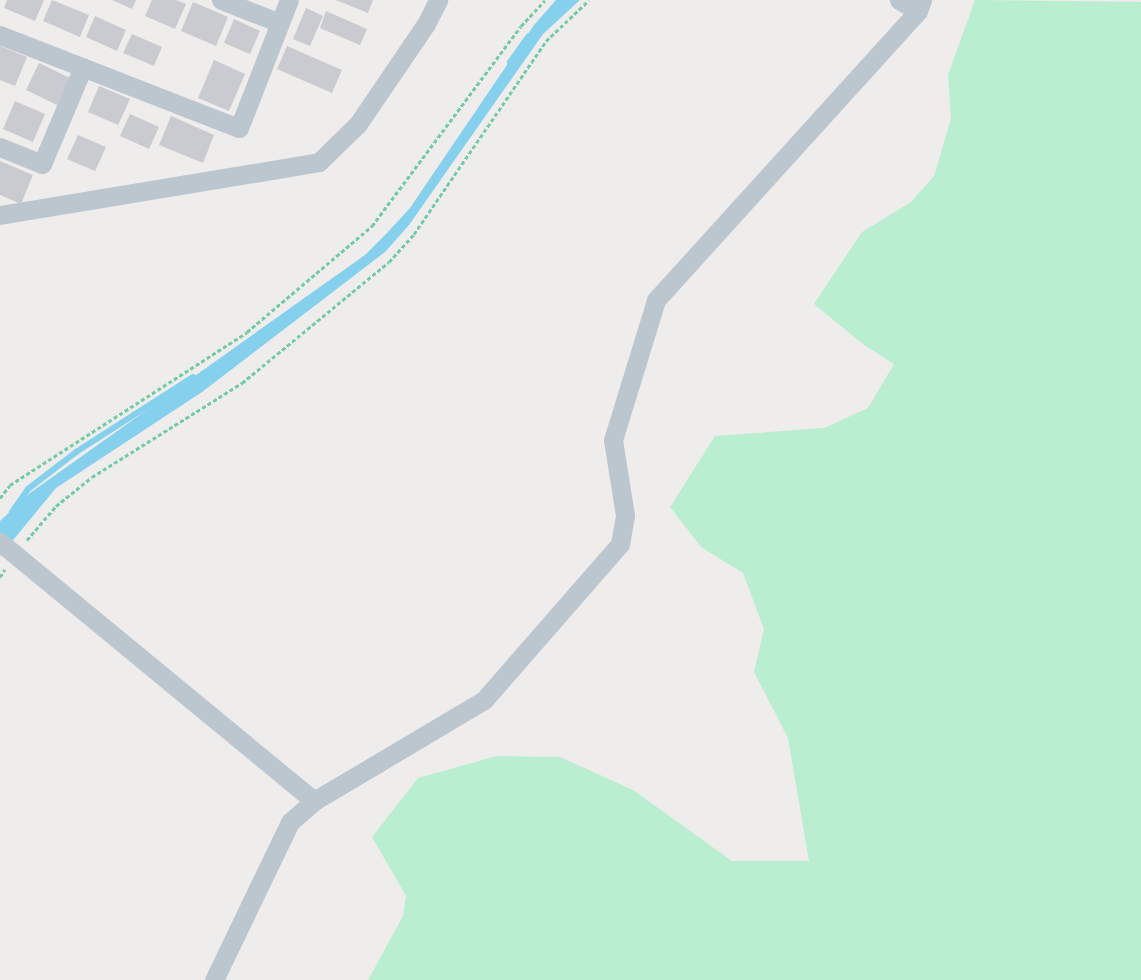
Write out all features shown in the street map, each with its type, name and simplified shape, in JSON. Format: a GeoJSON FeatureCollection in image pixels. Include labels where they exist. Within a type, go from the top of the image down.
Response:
{"type":"FeatureCollection","features":[{"type":"Feature","properties":{"kind":"street"},"geometry":{"type":"LineString","coordinates":[[221,0],[280,23]]}},
{"type":"Feature","properties":{"kind":"street"},"geometry":{"type":"LineString","coordinates":[[0,35],[239,128],[289,0]]}},
{"type":"Feature","properties":{"kind":"street"},"geometry":{"type":"LineString","coordinates":[[0,215],[319,162],[358,124],[426,24],[438,0]]}},
{"type":"Feature","properties":{"kind":"street"},"geometry":{"type":"LineString","coordinates":[[214,980],[290,822],[314,801],[484,700],[620,544],[625,515],[613,440],[656,300],[920,5],[899,0]]}},
{"type":"Feature","properties":{"kind":"street"},"geometry":{"type":"LineString","coordinates":[[0,147],[42,164],[83,66]]}},
{"type":"Feature","properties":{"kind":"street"},"geometry":{"type":"LineString","coordinates":[[0,542],[314,801]]}},
{"type":"Feature","properties":{"kind":"path"},"geometry":{"type":"LineString","coordinates":[[0,498],[10,485],[247,332],[372,226],[521,26],[544,0]]}},
{"type":"Feature","properties":{"kind":"path"},"geometry":{"type":"LineString","coordinates":[[0,576],[15,554],[56,506],[78,489],[242,383],[389,262],[414,234],[546,41],[589,0]]}},
{"type":"Feature","properties":{"kind":"green space"},"geometry":{"type":"Polygon","coordinates":[[[975,0],[1141,2],[1141,980],[368,980],[403,916],[406,896],[372,837],[418,778],[497,756],[560,757],[633,790],[732,861],[809,861],[788,738],[754,672],[764,629],[743,573],[701,547],[670,507],[715,436],[824,428],[868,408],[894,364],[864,345],[814,304],[862,232],[911,202],[934,176],[951,119],[948,75],[975,0]]]}},
{"type":"Feature","properties":{"kind":"water"},"geometry":{"type":"Polygon","coordinates":[[[556,0],[580,0],[543,34],[409,225],[385,252],[202,392],[56,488],[0,556],[0,521],[30,493],[365,255],[387,233],[410,208],[534,25],[556,0]]]}},
{"type":"Feature","properties":{"kind":"building"},"geometry":{"type":"Polygon","coordinates":[[[7,0],[44,0],[35,21],[4,8],[7,0]]]}},
{"type":"Feature","properties":{"kind":"building"},"geometry":{"type":"Polygon","coordinates":[[[52,0],[89,15],[80,37],[43,21],[52,0]]]}},
{"type":"Feature","properties":{"kind":"building"},"geometry":{"type":"Polygon","coordinates":[[[112,0],[136,0],[132,9],[112,0]]]}},
{"type":"Feature","properties":{"kind":"building"},"geometry":{"type":"Polygon","coordinates":[[[152,0],[176,0],[186,4],[175,29],[145,16],[152,0]]]}},
{"type":"Feature","properties":{"kind":"building"},"geometry":{"type":"Polygon","coordinates":[[[336,0],[373,0],[368,13],[336,0]]]}},
{"type":"Feature","properties":{"kind":"building"},"geometry":{"type":"Polygon","coordinates":[[[193,2],[228,17],[216,46],[181,31],[193,2]]]}},
{"type":"Feature","properties":{"kind":"building"},"geometry":{"type":"Polygon","coordinates":[[[306,8],[323,16],[310,46],[293,39],[306,8]]]}},
{"type":"Feature","properties":{"kind":"building"},"geometry":{"type":"Polygon","coordinates":[[[326,11],[367,29],[360,45],[320,28],[326,11]]]}},
{"type":"Feature","properties":{"kind":"building"},"geometry":{"type":"Polygon","coordinates":[[[95,16],[126,30],[117,51],[86,37],[95,16]]]}},
{"type":"Feature","properties":{"kind":"building"},"geometry":{"type":"Polygon","coordinates":[[[234,19],[260,31],[250,54],[224,43],[234,19]]]}},
{"type":"Feature","properties":{"kind":"building"},"geometry":{"type":"Polygon","coordinates":[[[132,34],[162,47],[154,66],[123,53],[132,34]]]}},
{"type":"Feature","properties":{"kind":"building"},"geometry":{"type":"Polygon","coordinates":[[[0,46],[27,57],[15,86],[0,80],[0,46]]]}},
{"type":"Feature","properties":{"kind":"building"},"geometry":{"type":"Polygon","coordinates":[[[287,46],[342,70],[332,93],[277,69],[287,46]]]}},
{"type":"Feature","properties":{"kind":"building"},"geometry":{"type":"Polygon","coordinates":[[[214,60],[245,74],[229,111],[198,98],[214,60]]]}},
{"type":"Feature","properties":{"kind":"building"},"geometry":{"type":"Polygon","coordinates":[[[39,63],[70,78],[57,105],[26,90],[39,63]]]}},
{"type":"Feature","properties":{"kind":"building"},"geometry":{"type":"Polygon","coordinates":[[[99,86],[130,99],[118,125],[88,112],[99,86]]]}},
{"type":"Feature","properties":{"kind":"building"},"geometry":{"type":"Polygon","coordinates":[[[15,101],[45,114],[33,142],[3,129],[15,101]]]}},
{"type":"Feature","properties":{"kind":"building"},"geometry":{"type":"Polygon","coordinates":[[[130,114],[159,127],[149,149],[120,136],[130,114]]]}},
{"type":"Feature","properties":{"kind":"building"},"geometry":{"type":"Polygon","coordinates":[[[171,116],[214,135],[203,163],[159,145],[171,116]]]}},
{"type":"Feature","properties":{"kind":"building"},"geometry":{"type":"Polygon","coordinates":[[[78,135],[106,147],[95,171],[67,159],[78,135]]]}},
{"type":"Feature","properties":{"kind":"building"},"geometry":{"type":"Polygon","coordinates":[[[0,161],[33,175],[21,204],[0,195],[0,161]]]}},
{"type":"Feature","properties":{"kind":"waterway"},"geometry":{"type":"LineString","coordinates":[[510,62],[529,36]]}},
{"type":"Feature","properties":{"kind":"waterway"},"geometry":{"type":"LineString","coordinates":[[12,512],[28,489],[76,452],[193,377]]}}]}
